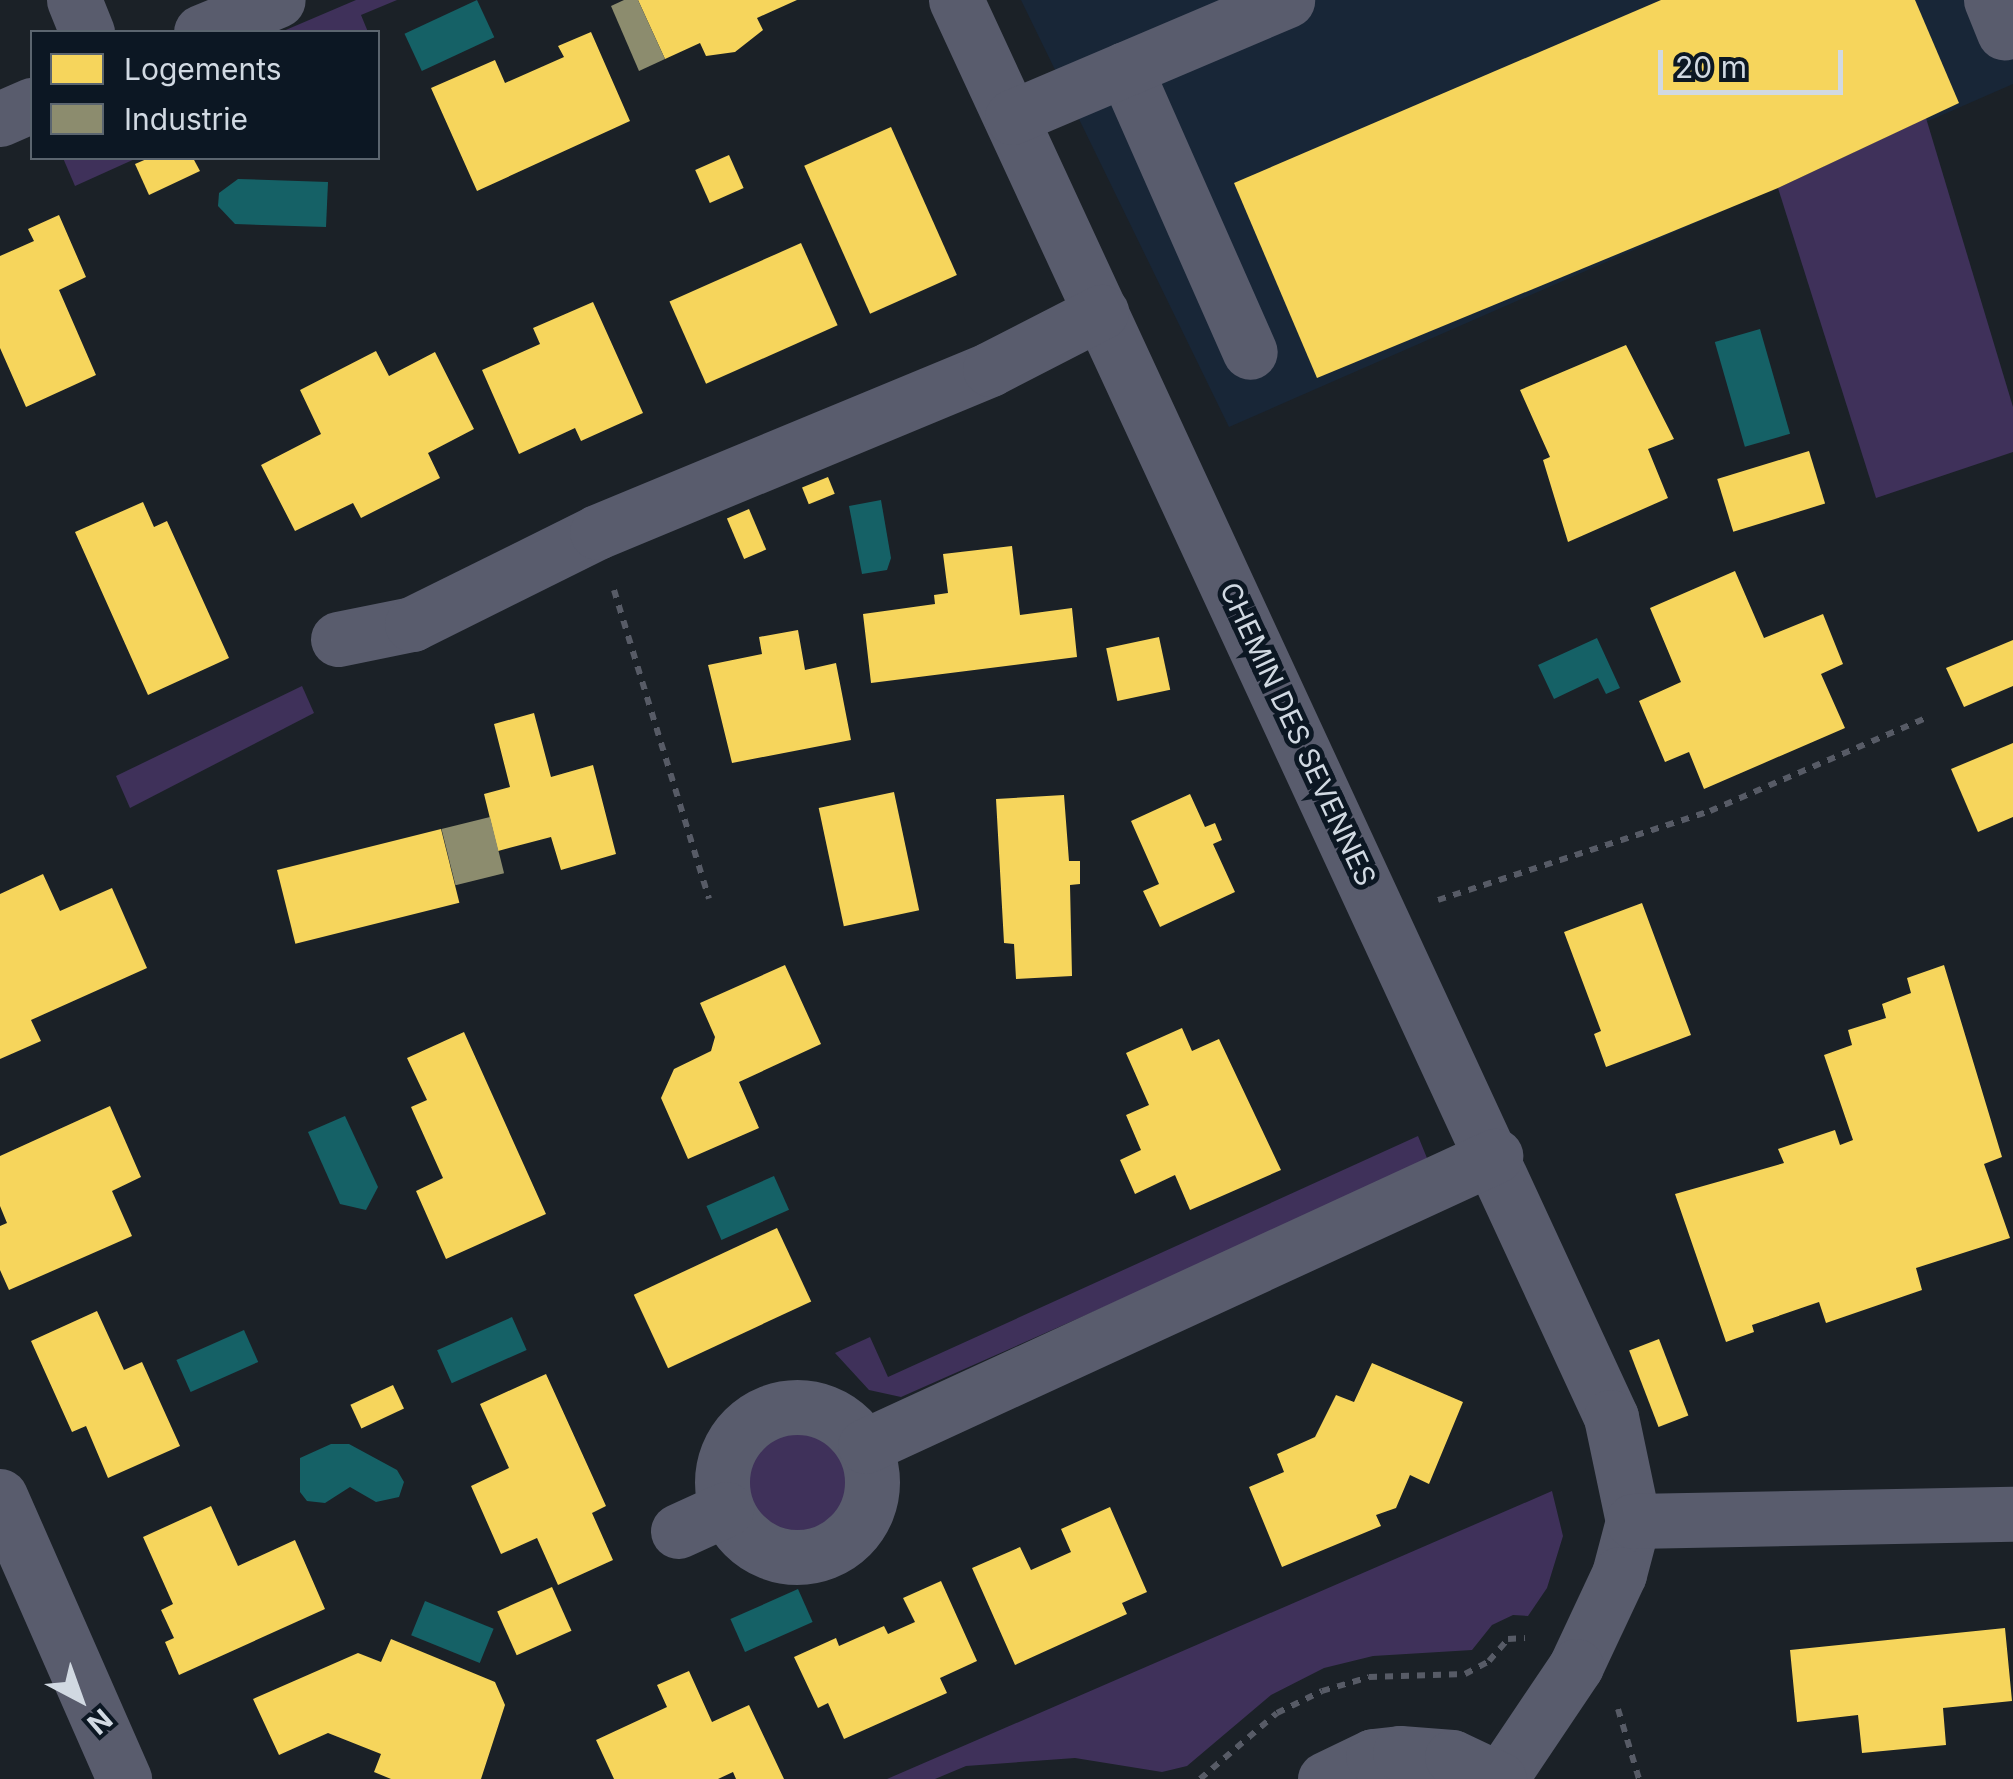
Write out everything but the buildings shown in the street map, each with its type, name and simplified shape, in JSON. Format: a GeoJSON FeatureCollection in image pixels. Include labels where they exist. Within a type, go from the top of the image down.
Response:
{"type":"FeatureCollection","features":[{"type":"Feature","properties":{"kind":"street"},"geometry":{"type":"LineString","coordinates":[[74,0],[86,30]]}},
{"type":"Feature","properties":{"kind":"street"},"geometry":{"type":"LineString","coordinates":[[206,30],[278,0]]}},
{"type":"Feature","properties":{"kind":"street","name":"CHEMIN DES SEVENNES"},"geometry":{"type":"LineString","coordinates":[[956,0],[1387,924],[1611,1417],[1633,1521],[1619,1574],[1576,1666],[1500,1779]]}},
{"type":"Feature","properties":{"kind":"street"},"geometry":{"type":"LineString","coordinates":[[1012,117],[1287,0]]}},
{"type":"Feature","properties":{"kind":"street"},"geometry":{"type":"LineString","coordinates":[[1125,68],[1250,352]]}},
{"type":"Feature","properties":{"kind":"street"},"geometry":{"type":"LineString","coordinates":[[0,119],[30,106]]}},
{"type":"Feature","properties":{"kind":"street"},"geometry":{"type":"LineString","coordinates":[[338,639],[412,624],[596,532],[990,369],[1101,312]]}},
{"type":"Feature","properties":{"kind":"street"},"geometry":{"type":"LineString","coordinates":[[864,1446],[1494,1156]]}},
{"type":"Feature","properties":{"kind":"street"},"geometry":{"type":"LineString","coordinates":[[804,1406],[828,1412],[864,1446],[872,1470],[868,1506],[848,1539],[826,1552],[778,1556],[702,1520],[737,1435],[767,1413],[804,1406]]}},
{"type":"Feature","properties":{"kind":"street"},"geometry":{"type":"LineString","coordinates":[[0,1496],[124,1779]]}},
{"type":"Feature","properties":{"kind":"street"},"geometry":{"type":"LineString","coordinates":[[1633,1521],[2013,1514]]}},
{"type":"Feature","properties":{"kind":"street"},"geometry":{"type":"LineString","coordinates":[[1325,1779],[1374,1756],[1400,1754],[1452,1758],[1500,1779]]}},
{"type":"Feature","properties":{"kind":"path"},"geometry":{"type":"LineString","coordinates":[[596,532],[709,899]]}},
{"type":"Feature","properties":{"kind":"path"},"geometry":{"type":"LineString","coordinates":[[1387,924],[1450,894],[1710,811],[1928,717]]}},
{"type":"Feature","properties":{"kind":"shaded area"},"geometry":{"type":"Polygon","coordinates":[[[356,0],[397,0],[361,15],[367,30],[286,30],[356,0]]]}},
{"type":"Feature","properties":{"kind":"shaded area"},"geometry":{"type":"Polygon","coordinates":[[[1021,0],[2013,0],[2013,84],[1229,427],[1021,0]]]}},
{"type":"Feature","properties":{"kind":"shaded area"},"geometry":{"type":"Polygon","coordinates":[[[1926,118],[2013,407],[2013,452],[1876,498],[1778,188],[1926,118]]]}},
{"type":"Feature","properties":{"kind":"shaded area"},"geometry":{"type":"Polygon","coordinates":[[[64,160],[133,160],[75,186],[64,160]]]}},
{"type":"Feature","properties":{"kind":"shaded area"},"geometry":{"type":"Polygon","coordinates":[[[302,686],[314,713],[130,808],[116,776],[302,686]]]}},
{"type":"Feature","properties":{"kind":"shaded area"},"geometry":{"type":"Polygon","coordinates":[[[1418,1136],[1429,1163],[901,1397],[869,1390],[835,1353],[870,1337],[888,1377],[1418,1136]]]}},
{"type":"Feature","properties":{"kind":"shaded area"},"geometry":{"type":"Polygon","coordinates":[[[797,1429],[818,1433],[835,1445],[847,1462],[851,1483],[847,1504],[835,1521],[818,1533],[797,1537],[776,1533],[759,1521],[747,1504],[743,1483],[747,1462],[759,1445],[776,1433],[797,1429]]]}},
{"type":"Feature","properties":{"kind":"shaded area"},"geometry":{"type":"Polygon","coordinates":[[[1552,1491],[1563,1536],[1547,1588],[1528,1616],[1513,1615],[1492,1625],[1472,1650],[1373,1656],[1324,1668],[1271,1695],[1187,1766],[1162,1772],[1075,1758],[966,1766],[935,1779],[887,1779],[1552,1491]]]}},
{"type":"Feature","properties":{"kind":"water"},"geometry":{"type":"Polygon","coordinates":[[[477,0],[494,37],[422,71],[404,34],[477,0]]]}},
{"type":"Feature","properties":{"kind":"water"},"geometry":{"type":"Polygon","coordinates":[[[238,179],[328,182],[326,227],[235,224],[218,206],[219,193],[238,179]]]}},
{"type":"Feature","properties":{"kind":"water"},"geometry":{"type":"Polygon","coordinates":[[[1760,329],[1790,434],[1745,447],[1715,342],[1760,329]]]}},
{"type":"Feature","properties":{"kind":"water"},"geometry":{"type":"Polygon","coordinates":[[[881,500],[891,558],[887,570],[862,574],[849,506],[881,500]]]}},
{"type":"Feature","properties":{"kind":"water"},"geometry":{"type":"Polygon","coordinates":[[[1597,638],[1620,688],[1606,694],[1598,678],[1554,699],[1538,665],[1597,638]]]}},
{"type":"Feature","properties":{"kind":"water"},"geometry":{"type":"Polygon","coordinates":[[[345,1116],[378,1187],[366,1210],[340,1204],[308,1132],[345,1116]]]}},
{"type":"Feature","properties":{"kind":"water"},"geometry":{"type":"Polygon","coordinates":[[[774,1176],[789,1210],[721,1240],[706,1206],[774,1176]]]}},
{"type":"Feature","properties":{"kind":"water"},"geometry":{"type":"Polygon","coordinates":[[[512,1317],[527,1350],[452,1383],[437,1350],[512,1317]]]}},
{"type":"Feature","properties":{"kind":"water"},"geometry":{"type":"Polygon","coordinates":[[[244,1330],[258,1362],[191,1392],[176,1360],[244,1330]]]}},
{"type":"Feature","properties":{"kind":"water"},"geometry":{"type":"Polygon","coordinates":[[[331,1444],[349,1444],[397,1470],[404,1482],[399,1497],[376,1502],[350,1487],[325,1503],[307,1501],[300,1492],[300,1458],[331,1444]]]}},
{"type":"Feature","properties":{"kind":"water"},"geometry":{"type":"Polygon","coordinates":[[[798,1589],[813,1622],[745,1652],[730,1619],[798,1589]]]}},
{"type":"Feature","properties":{"kind":"water"},"geometry":{"type":"Polygon","coordinates":[[[425,1601],[494,1629],[480,1663],[411,1635],[425,1601]]]}}]}
